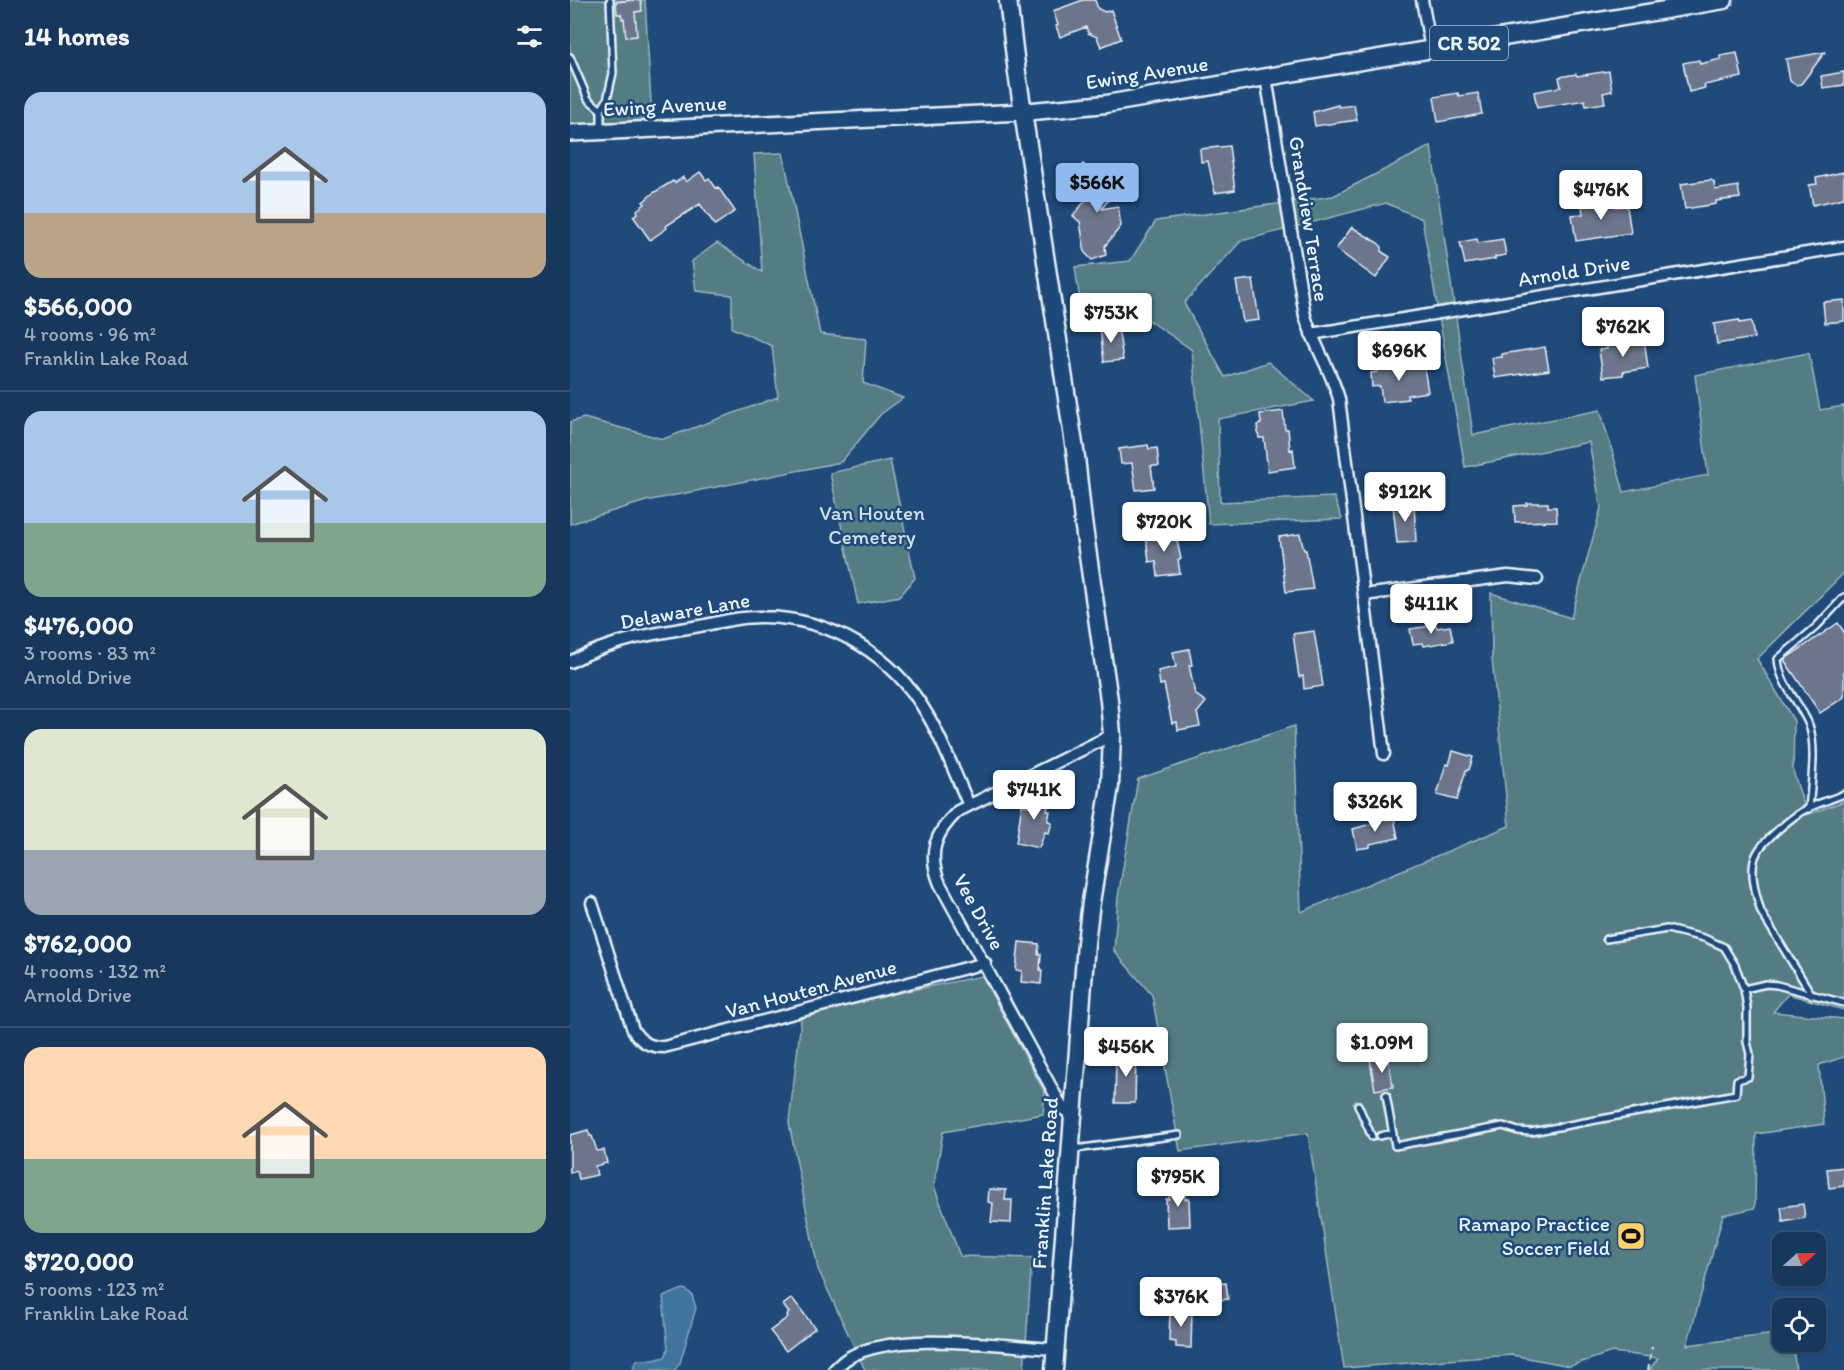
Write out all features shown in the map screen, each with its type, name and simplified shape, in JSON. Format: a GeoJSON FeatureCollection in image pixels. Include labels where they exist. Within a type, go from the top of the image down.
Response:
{"type":"FeatureCollection","features":[{"type":"Feature","properties":{"kind":"main road","name":"Franklin Lake Road"},"geometry":{"type":"LineString","coordinates":[[1008,0],[1076,457],[1083,521],[1110,700],[1112,735],[1110,786],[1098,850],[1088,932],[1054,1370]]}},
{"type":"Feature","properties":{"kind":"main road","name":"Ewing Avenue"},"geometry":{"type":"LineString","coordinates":[[570,133],[1023,112],[1106,104],[1724,0]]}},
{"type":"Feature","properties":{"kind":"street"},"geometry":{"type":"LineString","coordinates":[[1422,0],[1431,49]]}},
{"type":"Feature","properties":{"kind":"street","name":"Grandview Terrace"},"geometry":{"type":"LineString","coordinates":[[1266,77],[1303,291],[1305,316],[1311,334],[1333,378],[1339,399],[1384,754]]}},
{"type":"Feature","properties":{"kind":"street","name":"Arnold Drive"},"geometry":{"type":"LineString","coordinates":[[1311,334],[1844,247]]}},
{"type":"Feature","properties":{"kind":"street"},"geometry":{"type":"LineString","coordinates":[[1364,596],[1508,576],[1536,579]]}},
{"type":"Feature","properties":{"kind":"street","name":"Delaware Lane"},"geometry":{"type":"LineString","coordinates":[[570,662],[610,644],[635,637],[735,619],[787,618],[834,631],[877,655],[896,672],[915,695],[927,714],[969,805]]}},
{"type":"Feature","properties":{"kind":"street","name":"Vee Drive"},"geometry":{"type":"LineString","coordinates":[[1073,1116],[1063,1109],[940,884],[933,859],[939,834],[947,822],[969,805],[1112,735]]}},
{"type":"Feature","properties":{"kind":"street","name":"Van Houten Avenue"},"geometry":{"type":"LineString","coordinates":[[592,903],[633,1030],[638,1038],[647,1044],[664,1047],[985,963]]}},
{"type":"Feature","properties":{"kind":"street"},"geometry":{"type":"LineString","coordinates":[[834,1370],[848,1358],[872,1348],[894,1343],[1056,1349]]}},
{"type":"Feature","properties":{"kind":"lane"},"geometry":{"type":"LineString","coordinates":[[601,131],[601,110],[608,100],[613,73],[610,0]]}},
{"type":"Feature","properties":{"kind":"lane"},"geometry":{"type":"LineString","coordinates":[[570,57],[588,99],[601,110]]}},
{"type":"Feature","properties":{"kind":"lane"},"geometry":{"type":"LineString","coordinates":[[1809,808],[1813,762],[1809,726],[1784,683],[1778,659],[1816,627],[1844,597]]}},
{"type":"Feature","properties":{"kind":"lane"},"geometry":{"type":"LineString","coordinates":[[1812,995],[1761,912],[1753,864],[1757,852],[1766,841],[1800,812],[1844,794]]}},
{"type":"Feature","properties":{"kind":"lane"},"geometry":{"type":"LineString","coordinates":[[1386,1095],[1395,1146],[1503,1126],[1531,1132],[1736,1094],[1737,1080],[1748,1077],[1750,1054],[1747,1042],[1747,1008],[1744,989],[1735,965],[1724,947],[1717,942],[1667,929],[1606,939]]}},
{"type":"Feature","properties":{"kind":"lane"},"geometry":{"type":"LineString","coordinates":[[1744,989],[1766,984],[1792,988],[1844,1004]]}},
{"type":"Feature","properties":{"kind":"lane"},"geometry":{"type":"LineString","coordinates":[[1358,1105],[1372,1137]]}},
{"type":"Feature","properties":{"kind":"lane"},"geometry":{"type":"LineString","coordinates":[[1380,1136],[1393,1133]]}},
{"type":"Feature","properties":{"kind":"lane"},"geometry":{"type":"LineString","coordinates":[[1070,1150],[1179,1135]]}},
{"type":"Feature","properties":{"kind":"path"},"geometry":{"type":"LineString","coordinates":[[1648,1370],[1653,1347]]}},
{"type":"Feature","properties":{"kind":"green space"},"geometry":{"type":"Polygon","coordinates":[[[570,0],[645,0],[652,120],[570,125],[570,0]]]}},
{"type":"Feature","properties":{"kind":"green space"},"geometry":{"type":"Polygon","coordinates":[[[1431,146],[1473,435],[1600,410],[1624,492],[1708,475],[1695,375],[1809,353],[1820,410],[1844,406],[1844,573],[1757,659],[1794,721],[1793,771],[1807,815],[1844,801],[1844,1010],[1788,994],[1773,1012],[1844,1019],[1844,1057],[1819,1065],[1824,1124],[1756,1134],[1755,1208],[1723,1215],[1687,1345],[1772,1334],[1772,1352],[1794,1352],[1796,1370],[1649,1370],[1658,1358],[1612,1352],[1570,1366],[1512,1355],[1344,1368],[1308,1133],[1180,1151],[1152,995],[1114,951],[1118,897],[1138,779],[1294,726],[1301,912],[1509,826],[1492,659],[1491,593],[1571,618],[1601,508],[1589,442],[1465,467],[1422,219],[1386,203],[1241,241],[1184,303],[1225,377],[1268,362],[1314,401],[1218,419],[1220,502],[1334,497],[1342,519],[1209,524],[1192,350],[1118,299],[1080,301],[1075,267],[1130,261],[1156,221],[1333,196],[1431,146]]]}},
{"type":"Feature","properties":{"kind":"green space"},"geometry":{"type":"Polygon","coordinates":[[[783,153],[820,334],[866,339],[863,383],[903,398],[881,414],[841,462],[646,501],[570,524],[570,422],[584,418],[663,439],[778,397],[772,346],[732,328],[732,295],[696,291],[692,261],[717,243],[762,272],[754,154],[783,153]]]}},
{"type":"Feature","properties":{"kind":"green space","name":"Van Houten Cemetery"},"geometry":{"type":"Polygon","coordinates":[[[890,460],[915,578],[900,596],[858,604],[830,473],[890,460]]]}},
{"type":"Feature","properties":{"kind":"green space"},"geometry":{"type":"Polygon","coordinates":[[[982,976],[1045,1093],[1043,1114],[943,1132],[934,1186],[960,1256],[1032,1258],[1024,1370],[865,1370],[818,1269],[789,1123],[802,1012],[982,976]]]}},
{"type":"Feature","properties":{"kind":"water"},"geometry":{"type":"Polygon","coordinates":[[[683,1289],[692,1295],[696,1308],[680,1363],[675,1370],[635,1370],[633,1367],[637,1360],[654,1360],[665,1357],[668,1349],[663,1297],[683,1289]]]}},
{"type":"Feature","properties":{"kind":"building"},"geometry":{"type":"Polygon","coordinates":[[[1083,0],[1095,0],[1098,9],[1105,12],[1111,10],[1121,39],[1101,47],[1097,37],[1088,33],[1086,27],[1060,37],[1053,11],[1083,0]]]}},
{"type":"Feature","properties":{"kind":"building"},"geometry":{"type":"Polygon","coordinates":[[[641,1],[642,11],[635,12],[637,36],[626,37],[624,19],[621,14],[617,14],[616,2],[641,1]]]}},
{"type":"Feature","properties":{"kind":"building"},"geometry":{"type":"Polygon","coordinates":[[[1825,52],[1801,84],[1796,85],[1790,81],[1786,59],[1825,52]]]}},
{"type":"Feature","properties":{"kind":"building"},"geometry":{"type":"Polygon","coordinates":[[[1737,53],[1742,77],[1704,85],[1705,88],[1689,92],[1683,63],[1699,60],[1700,64],[1721,59],[1720,56],[1737,53]]]}},
{"type":"Feature","properties":{"kind":"building"},"geometry":{"type":"Polygon","coordinates":[[[1609,71],[1612,91],[1603,93],[1605,103],[1586,106],[1585,100],[1537,108],[1534,92],[1561,87],[1559,77],[1609,71]]]}},
{"type":"Feature","properties":{"kind":"building"},"geometry":{"type":"Polygon","coordinates":[[[1844,72],[1844,85],[1823,88],[1821,76],[1844,72]]]}},
{"type":"Feature","properties":{"kind":"building"},"geometry":{"type":"Polygon","coordinates":[[[1458,93],[1459,96],[1478,93],[1482,114],[1438,122],[1434,97],[1458,93]]]}},
{"type":"Feature","properties":{"kind":"building"},"geometry":{"type":"Polygon","coordinates":[[[1338,105],[1339,107],[1354,105],[1357,120],[1315,126],[1313,112],[1338,105]]]}},
{"type":"Feature","properties":{"kind":"building"},"geometry":{"type":"Polygon","coordinates":[[[1229,146],[1235,190],[1215,193],[1208,161],[1201,162],[1200,149],[1229,146]]]}},
{"type":"Feature","properties":{"kind":"building"},"geometry":{"type":"Polygon","coordinates":[[[1083,164],[1117,190],[1101,209],[1118,206],[1121,226],[1105,246],[1106,255],[1092,260],[1085,253],[1080,222],[1073,216],[1092,192],[1073,177],[1083,164]]]}},
{"type":"Feature","properties":{"kind":"building"},"geometry":{"type":"Polygon","coordinates":[[[700,172],[706,180],[709,178],[716,188],[718,187],[735,211],[715,225],[700,204],[666,226],[667,228],[650,240],[633,216],[638,213],[637,210],[653,193],[683,177],[686,182],[700,172]]]}},
{"type":"Feature","properties":{"kind":"building"},"geometry":{"type":"Polygon","coordinates":[[[1844,172],[1844,198],[1813,205],[1809,185],[1817,184],[1816,178],[1844,172]]]}},
{"type":"Feature","properties":{"kind":"building"},"geometry":{"type":"Polygon","coordinates":[[[1711,180],[1714,182],[1715,190],[1738,186],[1740,198],[1685,209],[1681,184],[1711,180]]]}},
{"type":"Feature","properties":{"kind":"building"},"geometry":{"type":"Polygon","coordinates":[[[1608,201],[1616,207],[1627,206],[1631,233],[1576,241],[1572,215],[1583,214],[1582,207],[1585,204],[1608,201]]]}},
{"type":"Feature","properties":{"kind":"building"},"geometry":{"type":"Polygon","coordinates":[[[1352,227],[1378,243],[1382,247],[1382,252],[1390,257],[1376,278],[1336,249],[1352,227]]]}},
{"type":"Feature","properties":{"kind":"building"},"geometry":{"type":"Polygon","coordinates":[[[1477,239],[1478,243],[1503,239],[1506,255],[1465,264],[1460,242],[1477,239]]]}},
{"type":"Feature","properties":{"kind":"building"},"geometry":{"type":"Polygon","coordinates":[[[1253,279],[1259,320],[1243,322],[1236,281],[1253,279]]]}},
{"type":"Feature","properties":{"kind":"building"},"geometry":{"type":"Polygon","coordinates":[[[1844,300],[1844,321],[1825,323],[1823,302],[1844,300]]]}},
{"type":"Feature","properties":{"kind":"building"},"geometry":{"type":"Polygon","coordinates":[[[1739,320],[1739,323],[1751,321],[1754,338],[1717,344],[1714,324],[1739,320]]]}},
{"type":"Feature","properties":{"kind":"building"},"geometry":{"type":"Polygon","coordinates":[[[1118,326],[1123,360],[1104,362],[1100,328],[1118,326]]]}},
{"type":"Feature","properties":{"kind":"building"},"geometry":{"type":"Polygon","coordinates":[[[1644,339],[1648,368],[1623,372],[1623,375],[1603,377],[1599,350],[1607,349],[1606,344],[1644,339]]]}},
{"type":"Feature","properties":{"kind":"building"},"geometry":{"type":"Polygon","coordinates":[[[1545,347],[1549,370],[1495,378],[1492,358],[1502,357],[1502,354],[1545,347]]]}},
{"type":"Feature","properties":{"kind":"building"},"geometry":{"type":"Polygon","coordinates":[[[1408,363],[1409,368],[1424,367],[1428,392],[1407,395],[1408,399],[1382,402],[1380,386],[1372,387],[1371,373],[1377,372],[1377,367],[1408,363]]]}},
{"type":"Feature","properties":{"kind":"building"},"geometry":{"type":"Polygon","coordinates":[[[1283,411],[1290,450],[1293,449],[1295,467],[1268,471],[1264,438],[1259,438],[1257,425],[1261,424],[1260,414],[1283,411]]]}},
{"type":"Feature","properties":{"kind":"building"},"geometry":{"type":"Polygon","coordinates":[[[1148,445],[1149,449],[1157,448],[1159,466],[1151,466],[1154,488],[1136,490],[1132,463],[1121,464],[1119,449],[1148,445]]]}},
{"type":"Feature","properties":{"kind":"building"},"geometry":{"type":"Polygon","coordinates":[[[1527,503],[1548,503],[1548,507],[1556,507],[1557,521],[1515,522],[1514,506],[1527,505],[1527,503]]]}},
{"type":"Feature","properties":{"kind":"building"},"geometry":{"type":"Polygon","coordinates":[[[1414,504],[1416,542],[1397,543],[1393,506],[1414,504]]]}},
{"type":"Feature","properties":{"kind":"building"},"geometry":{"type":"Polygon","coordinates":[[[1175,532],[1181,559],[1178,560],[1180,573],[1158,576],[1156,561],[1149,562],[1146,536],[1175,532]]]}},
{"type":"Feature","properties":{"kind":"building"},"geometry":{"type":"Polygon","coordinates":[[[1300,534],[1304,550],[1306,550],[1313,589],[1286,592],[1279,537],[1300,534]]]}},
{"type":"Feature","properties":{"kind":"building"},"geometry":{"type":"Polygon","coordinates":[[[1838,623],[1844,632],[1844,697],[1820,713],[1784,660],[1838,623]]]}},
{"type":"Feature","properties":{"kind":"building"},"geometry":{"type":"Polygon","coordinates":[[[1436,625],[1437,628],[1450,626],[1453,641],[1424,646],[1423,643],[1413,644],[1410,629],[1436,625]]]}},
{"type":"Feature","properties":{"kind":"building"},"geometry":{"type":"Polygon","coordinates":[[[1314,631],[1323,686],[1304,689],[1303,676],[1299,677],[1293,634],[1314,631]]]}},
{"type":"Feature","properties":{"kind":"building"},"geometry":{"type":"Polygon","coordinates":[[[1189,649],[1192,665],[1189,665],[1195,694],[1206,702],[1197,713],[1200,726],[1178,730],[1177,722],[1172,723],[1164,684],[1160,685],[1158,671],[1176,667],[1173,652],[1189,649]]]}},
{"type":"Feature","properties":{"kind":"building"},"geometry":{"type":"Polygon","coordinates":[[[1453,751],[1473,757],[1469,770],[1466,770],[1457,800],[1437,795],[1446,764],[1449,765],[1453,751]]]}},
{"type":"Feature","properties":{"kind":"building"},"geometry":{"type":"Polygon","coordinates":[[[1032,792],[1050,796],[1047,811],[1050,811],[1048,821],[1052,822],[1049,833],[1045,832],[1039,848],[1016,843],[1022,805],[1029,806],[1032,792]]]}},
{"type":"Feature","properties":{"kind":"building"},"geometry":{"type":"Polygon","coordinates":[[[1386,817],[1386,820],[1394,818],[1398,838],[1357,849],[1353,829],[1374,823],[1373,819],[1386,817]]]}},
{"type":"Feature","properties":{"kind":"building"},"geometry":{"type":"Polygon","coordinates":[[[1019,942],[1039,944],[1041,984],[1021,982],[1022,971],[1016,970],[1019,942]]]}},
{"type":"Feature","properties":{"kind":"building"},"geometry":{"type":"Polygon","coordinates":[[[1116,1054],[1136,1054],[1135,1103],[1115,1103],[1116,1054]]]}},
{"type":"Feature","properties":{"kind":"building"},"geometry":{"type":"Polygon","coordinates":[[[1388,1057],[1393,1087],[1375,1090],[1370,1060],[1388,1057]]]}},
{"type":"Feature","properties":{"kind":"building"},"geometry":{"type":"Polygon","coordinates":[[[588,1130],[597,1151],[604,1150],[607,1163],[595,1166],[597,1175],[579,1179],[577,1171],[570,1173],[570,1135],[588,1130]]]}},
{"type":"Feature","properties":{"kind":"building"},"geometry":{"type":"Polygon","coordinates":[[[1844,1167],[1844,1186],[1829,1188],[1827,1169],[1844,1167]]]}},
{"type":"Feature","properties":{"kind":"building"},"geometry":{"type":"Polygon","coordinates":[[[1169,1186],[1184,1186],[1185,1199],[1189,1198],[1190,1226],[1167,1227],[1166,1199],[1169,1199],[1169,1186]]]}},
{"type":"Feature","properties":{"kind":"building"},"geometry":{"type":"Polygon","coordinates":[[[989,1189],[1006,1190],[1005,1200],[1012,1200],[1011,1223],[991,1222],[993,1203],[988,1202],[989,1189]]]}},
{"type":"Feature","properties":{"kind":"building"},"geometry":{"type":"Polygon","coordinates":[[[1803,1204],[1805,1218],[1783,1222],[1781,1207],[1803,1204]]]}},
{"type":"Feature","properties":{"kind":"building"},"geometry":{"type":"Polygon","coordinates":[[[1226,1283],[1228,1299],[1209,1301],[1208,1284],[1226,1283]]]}},
{"type":"Feature","properties":{"kind":"building"},"geometry":{"type":"Polygon","coordinates":[[[792,1298],[815,1328],[786,1351],[770,1331],[788,1317],[789,1313],[783,1305],[792,1298]]]}},
{"type":"Feature","properties":{"kind":"building"},"geometry":{"type":"Polygon","coordinates":[[[1170,1309],[1192,1310],[1191,1348],[1176,1347],[1176,1342],[1169,1341],[1170,1309]]]}},
{"type":"Feature","properties":{"kind":"place","name":"Ramapo Practice Soccer Field"},"geometry":{"type":"Point","coordinates":[1631,1236]}}]}
